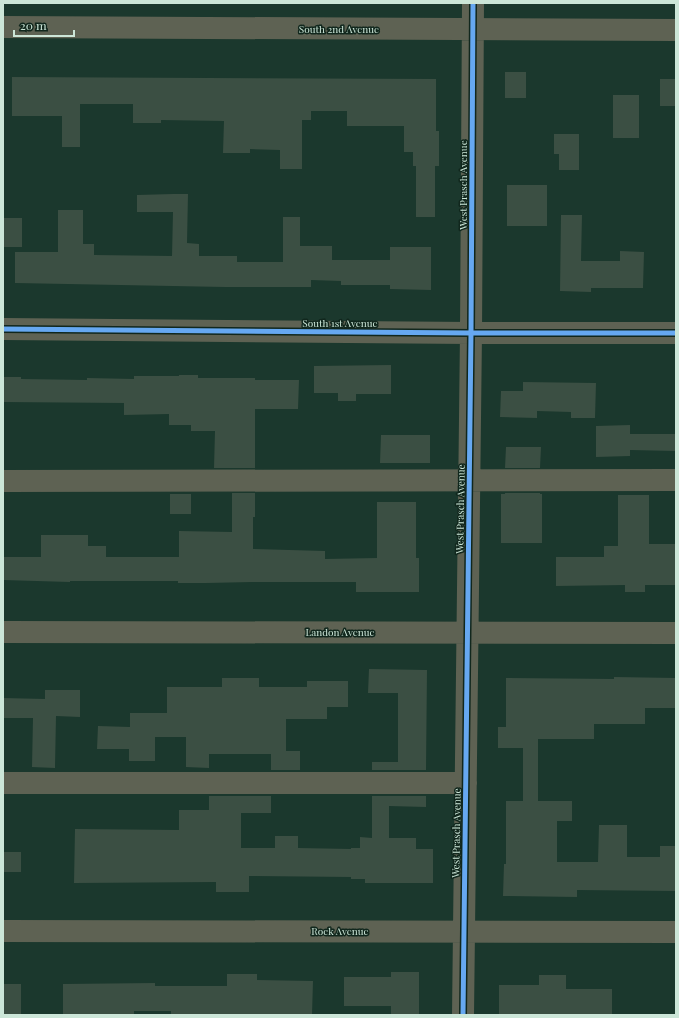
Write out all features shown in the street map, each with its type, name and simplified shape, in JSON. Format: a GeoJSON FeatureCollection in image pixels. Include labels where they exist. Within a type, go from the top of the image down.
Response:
{"type":"FeatureCollection","features":[{"type":"Feature","properties":{"kind":"street","name":"West Prasch Avenue"},"geometry":{"type":"LineString","coordinates":[[463,1015],[471,333],[473,3]]}},
{"type":"Feature","properties":{"kind":"street","name":"South 2nd Avenue"},"geometry":{"type":"LineString","coordinates":[[3,27],[676,30]]}},
{"type":"Feature","properties":{"kind":"street","name":"South 1st Avenue"},"geometry":{"type":"LineString","coordinates":[[3,329],[471,333],[676,333]]}},
{"type":"Feature","properties":{"kind":"street"},"geometry":{"type":"LineString","coordinates":[[3,481],[676,480]]}},
{"type":"Feature","properties":{"kind":"street","name":"Landon Avenue"},"geometry":{"type":"LineString","coordinates":[[3,632],[676,633]]}},
{"type":"Feature","properties":{"kind":"street"},"geometry":{"type":"LineString","coordinates":[[3,783],[466,783]]}},
{"type":"Feature","properties":{"kind":"street","name":"Rock Avenue"},"geometry":{"type":"LineString","coordinates":[[3,931],[676,932]]}},
{"type":"Feature","properties":{"kind":"building"},"geometry":{"type":"Polygon","coordinates":[[[505,72],[526,72],[526,98],[505,98],[505,72]]]}},
{"type":"Feature","properties":{"kind":"building"},"geometry":{"type":"Polygon","coordinates":[[[12,77],[436,79],[436,131],[439,131],[439,166],[435,166],[435,217],[416,217],[416,166],[413,166],[413,152],[404,152],[404,126],[347,126],[347,111],[311,111],[311,120],[302,120],[302,169],[280,169],[280,150],[250,149],[250,153],[223,153],[224,121],[161,120],[161,123],[133,123],[133,104],[80,104],[80,147],[62,147],[62,116],[12,116],[12,77]]]}},
{"type":"Feature","properties":{"kind":"building"},"geometry":{"type":"Polygon","coordinates":[[[660,79],[676,79],[676,106],[660,106],[660,79]]]}},
{"type":"Feature","properties":{"kind":"building"},"geometry":{"type":"Polygon","coordinates":[[[613,95],[639,95],[639,138],[613,138],[613,95]]]}},
{"type":"Feature","properties":{"kind":"building"},"geometry":{"type":"Polygon","coordinates":[[[554,134],[579,134],[579,170],[559,170],[559,154],[554,154],[554,134]]]}},
{"type":"Feature","properties":{"kind":"building"},"geometry":{"type":"Polygon","coordinates":[[[507,185],[547,185],[547,226],[507,226],[507,185]]]}},
{"type":"Feature","properties":{"kind":"building"},"geometry":{"type":"Polygon","coordinates":[[[188,194],[187,243],[199,244],[199,256],[237,256],[237,262],[283,262],[283,217],[300,217],[300,246],[332,246],[332,260],[390,260],[390,247],[431,247],[431,290],[390,289],[390,285],[341,285],[341,281],[311,280],[311,287],[15,283],[15,252],[58,252],[58,210],[83,210],[83,244],[94,244],[94,255],[172,256],[173,212],[137,212],[137,195],[188,194]]]}},
{"type":"Feature","properties":{"kind":"building"},"geometry":{"type":"Polygon","coordinates":[[[561,215],[582,215],[581,261],[620,261],[620,251],[644,252],[643,288],[591,288],[591,292],[560,291],[561,215]]]}},
{"type":"Feature","properties":{"kind":"building"},"geometry":{"type":"Polygon","coordinates":[[[4,218],[22,218],[22,247],[4,247],[4,218]]]}},
{"type":"Feature","properties":{"kind":"building"},"geometry":{"type":"Polygon","coordinates":[[[391,365],[391,394],[356,394],[356,401],[338,401],[338,393],[314,393],[314,366],[391,365]]]}},
{"type":"Feature","properties":{"kind":"building"},"geometry":{"type":"Polygon","coordinates":[[[198,375],[198,378],[299,380],[298,409],[255,409],[255,468],[214,468],[215,431],[191,431],[191,425],[169,425],[169,414],[124,415],[124,403],[3,402],[3,377],[21,377],[21,379],[87,380],[87,378],[134,379],[134,376],[198,375]]]}},
{"type":"Feature","properties":{"kind":"building"},"geometry":{"type":"Polygon","coordinates":[[[523,382],[596,383],[595,418],[571,418],[571,412],[537,411],[537,418],[500,417],[501,391],[523,391],[523,382]]]}},
{"type":"Feature","properties":{"kind":"building"},"geometry":{"type":"Polygon","coordinates":[[[630,425],[630,434],[676,434],[676,451],[630,450],[630,456],[596,457],[596,426],[630,425]]]}},
{"type":"Feature","properties":{"kind":"building"},"geometry":{"type":"Polygon","coordinates":[[[381,435],[430,435],[430,463],[380,463],[381,435]]]}},
{"type":"Feature","properties":{"kind":"building"},"geometry":{"type":"Polygon","coordinates":[[[506,447],[541,447],[540,468],[505,468],[506,447]]]}},
{"type":"Feature","properties":{"kind":"building"},"geometry":{"type":"Polygon","coordinates":[[[232,493],[255,493],[253,549],[325,551],[325,559],[377,558],[377,502],[416,502],[416,558],[419,558],[419,592],[356,592],[356,582],[178,583],[178,581],[70,582],[3,580],[3,557],[41,557],[41,535],[88,535],[88,546],[106,546],[106,557],[179,557],[179,531],[232,532],[232,493]]]}},
{"type":"Feature","properties":{"kind":"building"},"geometry":{"type":"Polygon","coordinates":[[[170,494],[191,494],[191,514],[170,514],[170,494]]]}},
{"type":"Feature","properties":{"kind":"building"},"geometry":{"type":"Polygon","coordinates":[[[501,494],[542,494],[542,543],[501,543],[501,494]]]}},
{"type":"Feature","properties":{"kind":"building"},"geometry":{"type":"Polygon","coordinates":[[[618,495],[649,495],[649,544],[676,544],[676,585],[645,585],[645,592],[625,592],[625,585],[556,586],[556,557],[604,557],[604,546],[618,546],[618,495]]]}},
{"type":"Feature","properties":{"kind":"building"},"geometry":{"type":"Polygon","coordinates":[[[369,669],[427,670],[426,770],[372,770],[372,762],[398,762],[398,693],[368,693],[369,669]]]}},
{"type":"Feature","properties":{"kind":"building"},"geometry":{"type":"Polygon","coordinates":[[[614,677],[676,678],[676,708],[645,708],[645,724],[594,724],[594,739],[538,739],[538,801],[572,801],[572,821],[557,821],[557,862],[598,862],[599,825],[627,825],[627,857],[660,857],[660,846],[676,846],[676,891],[577,890],[577,897],[503,896],[504,864],[506,864],[506,801],[523,801],[523,748],[498,748],[498,727],[506,727],[506,678],[614,679],[614,677]]]}},
{"type":"Feature","properties":{"kind":"building"},"geometry":{"type":"Polygon","coordinates":[[[222,678],[259,678],[259,687],[307,687],[307,681],[348,681],[348,707],[327,707],[327,719],[286,719],[286,751],[300,751],[300,770],[271,770],[271,754],[209,754],[209,768],[186,767],[186,737],[155,737],[155,761],[129,761],[129,749],[97,749],[98,726],[130,727],[130,713],[167,713],[167,687],[222,687],[222,678]]]}},
{"type":"Feature","properties":{"kind":"building"},"geometry":{"type":"Polygon","coordinates":[[[45,690],[80,690],[80,717],[56,716],[55,768],[32,767],[33,718],[3,718],[3,698],[45,699],[45,690]]]}},
{"type":"Feature","properties":{"kind":"building"},"geometry":{"type":"Polygon","coordinates":[[[209,796],[271,796],[271,813],[241,813],[241,848],[275,848],[275,836],[298,836],[298,848],[351,849],[360,848],[360,837],[372,838],[372,796],[426,796],[426,807],[389,806],[389,838],[416,838],[416,849],[433,849],[433,883],[365,883],[365,879],[351,879],[351,877],[249,876],[249,892],[216,892],[216,882],[74,883],[75,829],[179,830],[179,810],[209,810],[209,796]]]}},
{"type":"Feature","properties":{"kind":"building"},"geometry":{"type":"Polygon","coordinates":[[[3,852],[21,852],[21,872],[3,872],[3,852]]]}},
{"type":"Feature","properties":{"kind":"building"},"geometry":{"type":"Polygon","coordinates":[[[391,972],[419,972],[419,1015],[391,1015],[391,1006],[344,1006],[344,977],[391,977],[391,972]]]}},
{"type":"Feature","properties":{"kind":"building"},"geometry":{"type":"Polygon","coordinates":[[[227,974],[257,974],[257,980],[313,981],[312,1015],[171,1015],[171,1011],[134,1011],[134,1015],[63,1015],[63,984],[155,983],[155,986],[227,986],[227,974]]]}},
{"type":"Feature","properties":{"kind":"building"},"geometry":{"type":"Polygon","coordinates":[[[539,975],[566,975],[566,989],[612,989],[612,1015],[499,1015],[499,985],[539,985],[539,975]]]}},
{"type":"Feature","properties":{"kind":"building"},"geometry":{"type":"Polygon","coordinates":[[[3,984],[21,984],[21,1015],[3,1015],[3,984]]]}},
{"type":"Feature","properties":{"kind":"cycle path"},"geometry":{"type":"LineString","coordinates":[[463,1015],[471,333],[473,3]]}},
{"type":"Feature","properties":{"kind":"cycle path"},"geometry":{"type":"LineString","coordinates":[[3,329],[471,333],[676,333]]}}]}
